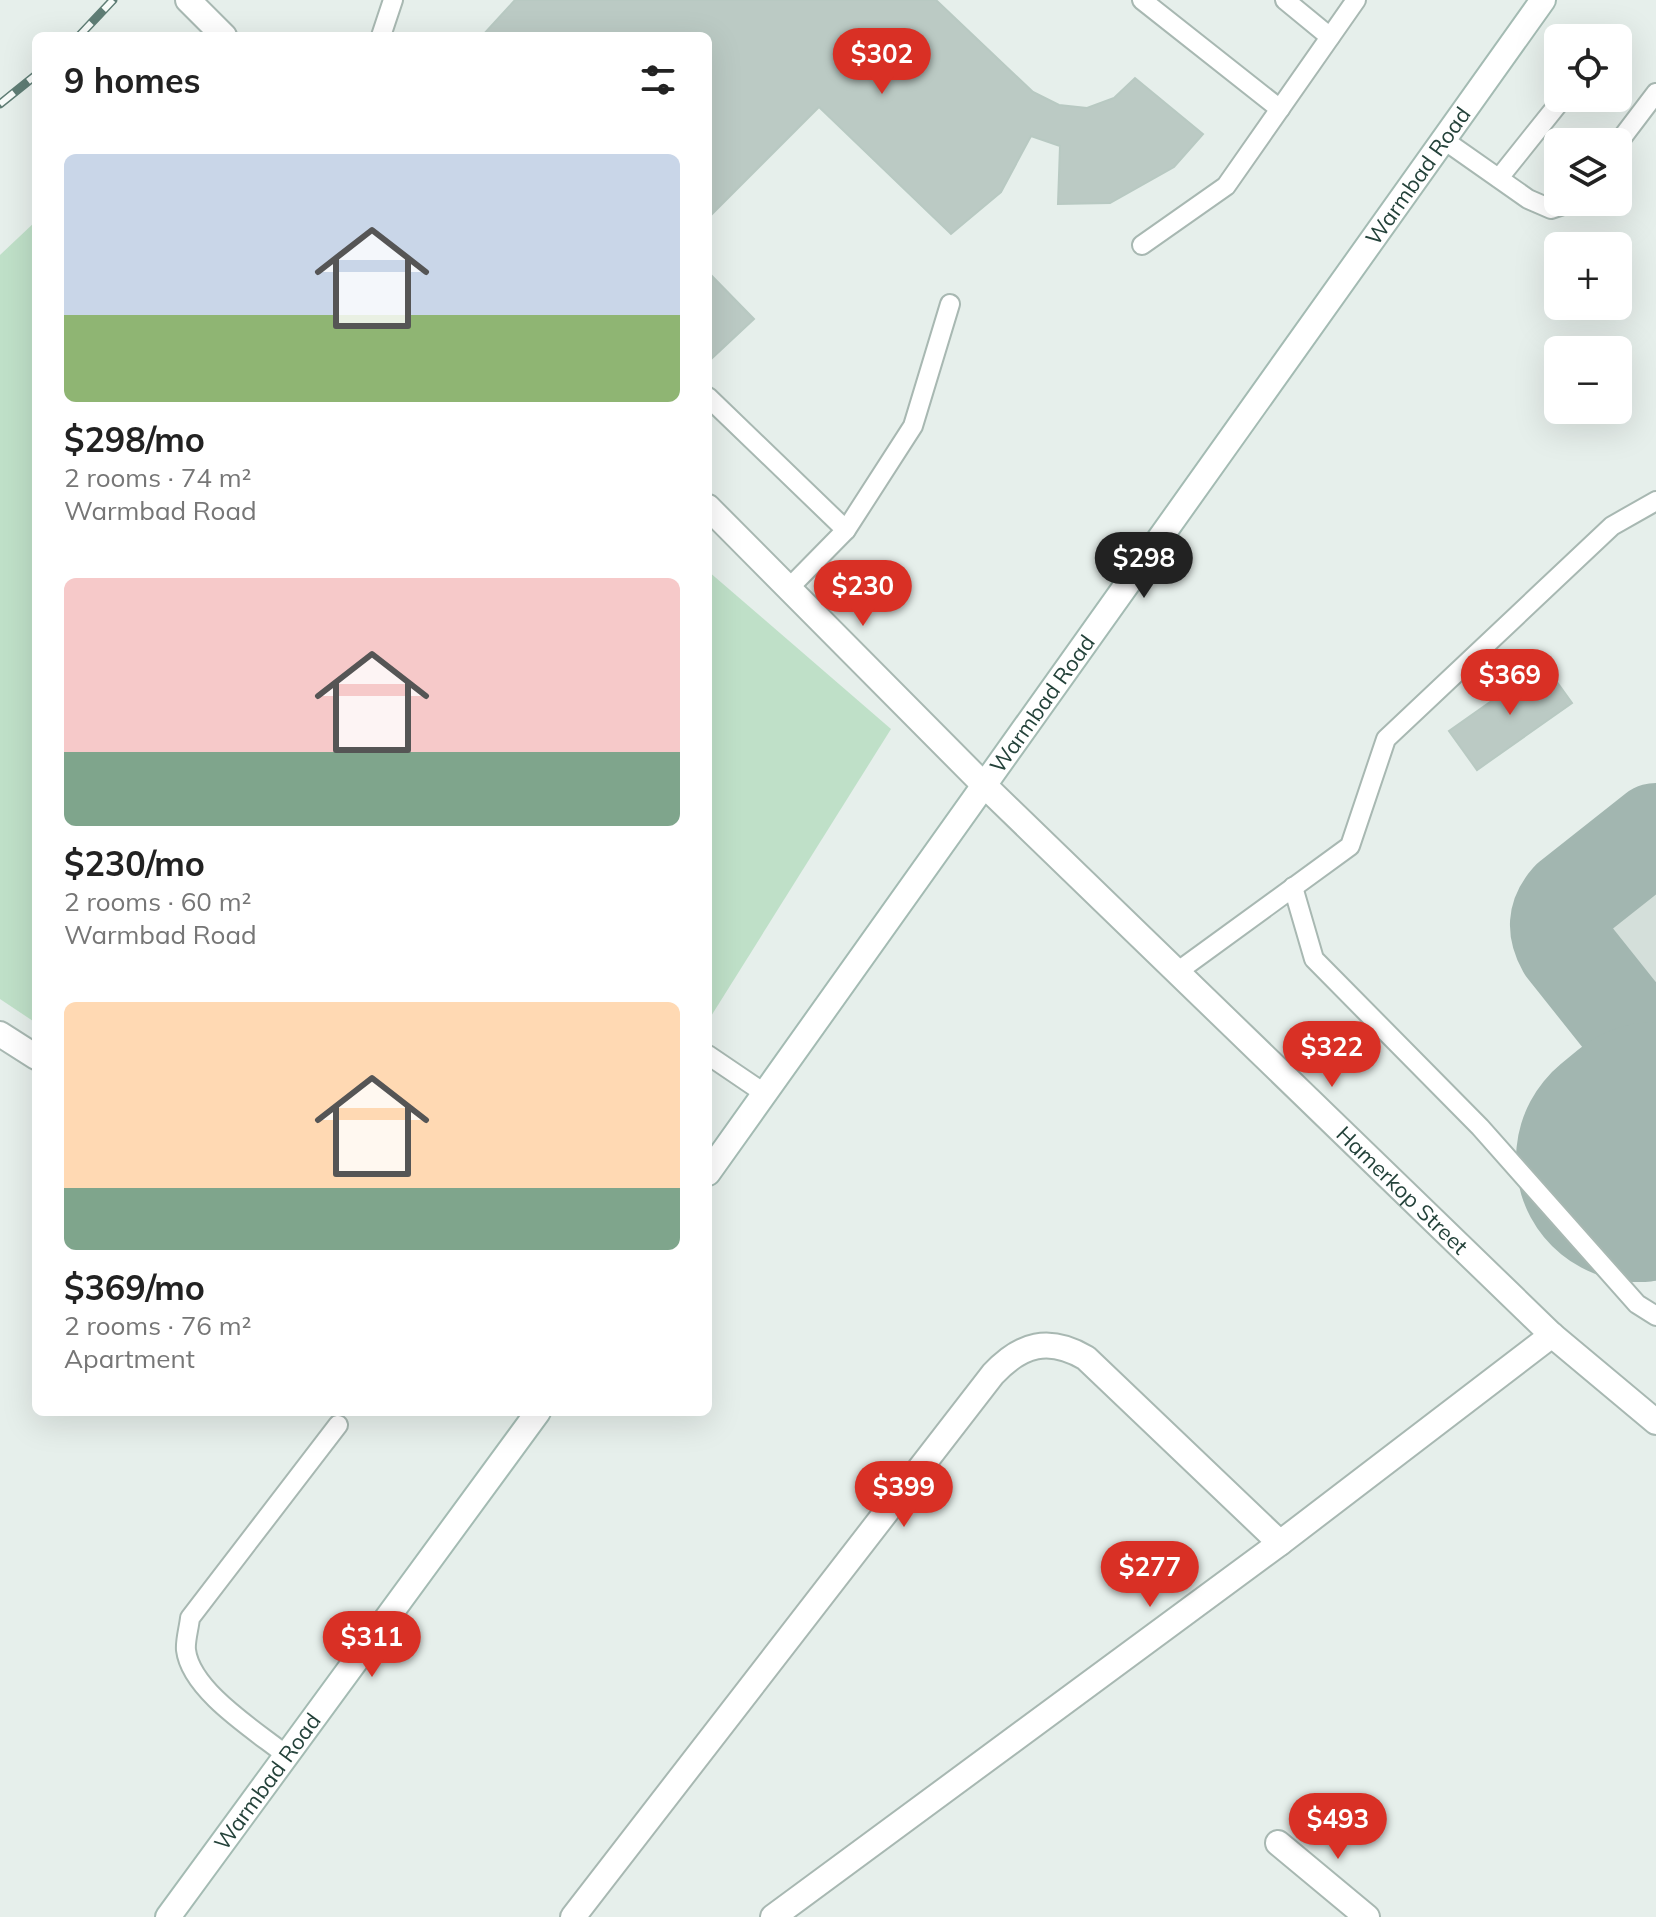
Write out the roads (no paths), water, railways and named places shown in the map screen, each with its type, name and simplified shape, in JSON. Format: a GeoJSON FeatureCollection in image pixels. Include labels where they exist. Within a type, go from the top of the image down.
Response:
{"type":"FeatureCollection","features":[{"type":"Feature","properties":{"kind":"street"},"geometry":{"type":"LineString","coordinates":[[188,0],[220,32]]}},
{"type":"Feature","properties":{"kind":"street","name":"Warmbad Road"},"geometry":{"type":"LineString","coordinates":[[712,1167],[1543,0]]}},
{"type":"Feature","properties":{"kind":"street","name":"Hamerkop Street"},"geometry":{"type":"LineString","coordinates":[[712,511],[983,784],[1552,1335],[1656,1422]]}},
{"type":"Feature","properties":{"kind":"street"},"geometry":{"type":"LineString","coordinates":[[1,1036],[32,1055]]}},
{"type":"Feature","properties":{"kind":"street"},"geometry":{"type":"LineString","coordinates":[[773,1917],[1280,1543],[1552,1335]]}},
{"type":"Feature","properties":{"kind":"street"},"geometry":{"type":"LineString","coordinates":[[573,1917],[993,1374],[1021,1350],[1048,1345],[1063,1347],[1086,1358],[1280,1543]]}},
{"type":"Feature","properties":{"kind":"street","name":"Warmbad Road"},"geometry":{"type":"LineString","coordinates":[[168,1917],[535,1416]]}},
{"type":"Feature","properties":{"kind":"street"},"geometry":{"type":"LineString","coordinates":[[1278,1843],[1367,1917]]}},
{"type":"Feature","properties":{"kind":"lane"},"geometry":{"type":"LineString","coordinates":[[382,32],[393,0]]}},
{"type":"Feature","properties":{"kind":"lane"},"geometry":{"type":"LineString","coordinates":[[1142,0],[1280,109]]}},
{"type":"Feature","properties":{"kind":"lane"},"geometry":{"type":"LineString","coordinates":[[1285,0],[1330,37]]}},
{"type":"Feature","properties":{"kind":"lane"},"geometry":{"type":"LineString","coordinates":[[1142,245],[1226,186],[1356,0]]}},
{"type":"Feature","properties":{"kind":"lane"},"geometry":{"type":"LineString","coordinates":[[1629,128],[1656,93]]}},
{"type":"Feature","properties":{"kind":"lane"},"geometry":{"type":"LineString","coordinates":[[1499,178],[1552,112]]}},
{"type":"Feature","properties":{"kind":"lane"},"geometry":{"type":"LineString","coordinates":[[1444,140],[1528,199],[1544,206]]}},
{"type":"Feature","properties":{"kind":"lane"},"geometry":{"type":"LineString","coordinates":[[790,587],[846,530],[913,426],[950,304]]}},
{"type":"Feature","properties":{"kind":"lane"},"geometry":{"type":"LineString","coordinates":[[712,401],[846,530]]}},
{"type":"Feature","properties":{"kind":"lane"},"geometry":{"type":"LineString","coordinates":[[1177,972],[1350,846],[1386,739],[1612,526],[1656,501]]}},
{"type":"Feature","properties":{"kind":"lane"},"geometry":{"type":"LineString","coordinates":[[1293,887],[1314,959],[1480,1127],[1637,1304],[1656,1316]]}},
{"type":"Feature","properties":{"kind":"lane"},"geometry":{"type":"LineString","coordinates":[[712,1058],[764,1093]]}},
{"type":"Feature","properties":{"kind":"lane"},"geometry":{"type":"LineString","coordinates":[[286,1755],[212,1695],[195,1672],[186,1651],[190,1618],[338,1425]]}},
{"type":"Feature","properties":{"kind":"railway"},"geometry":{"type":"LineString","coordinates":[[83,32],[113,0]]}},
{"type":"Feature","properties":{"kind":"railway"},"geometry":{"type":"LineString","coordinates":[[0,104],[32,78]]}}]}
